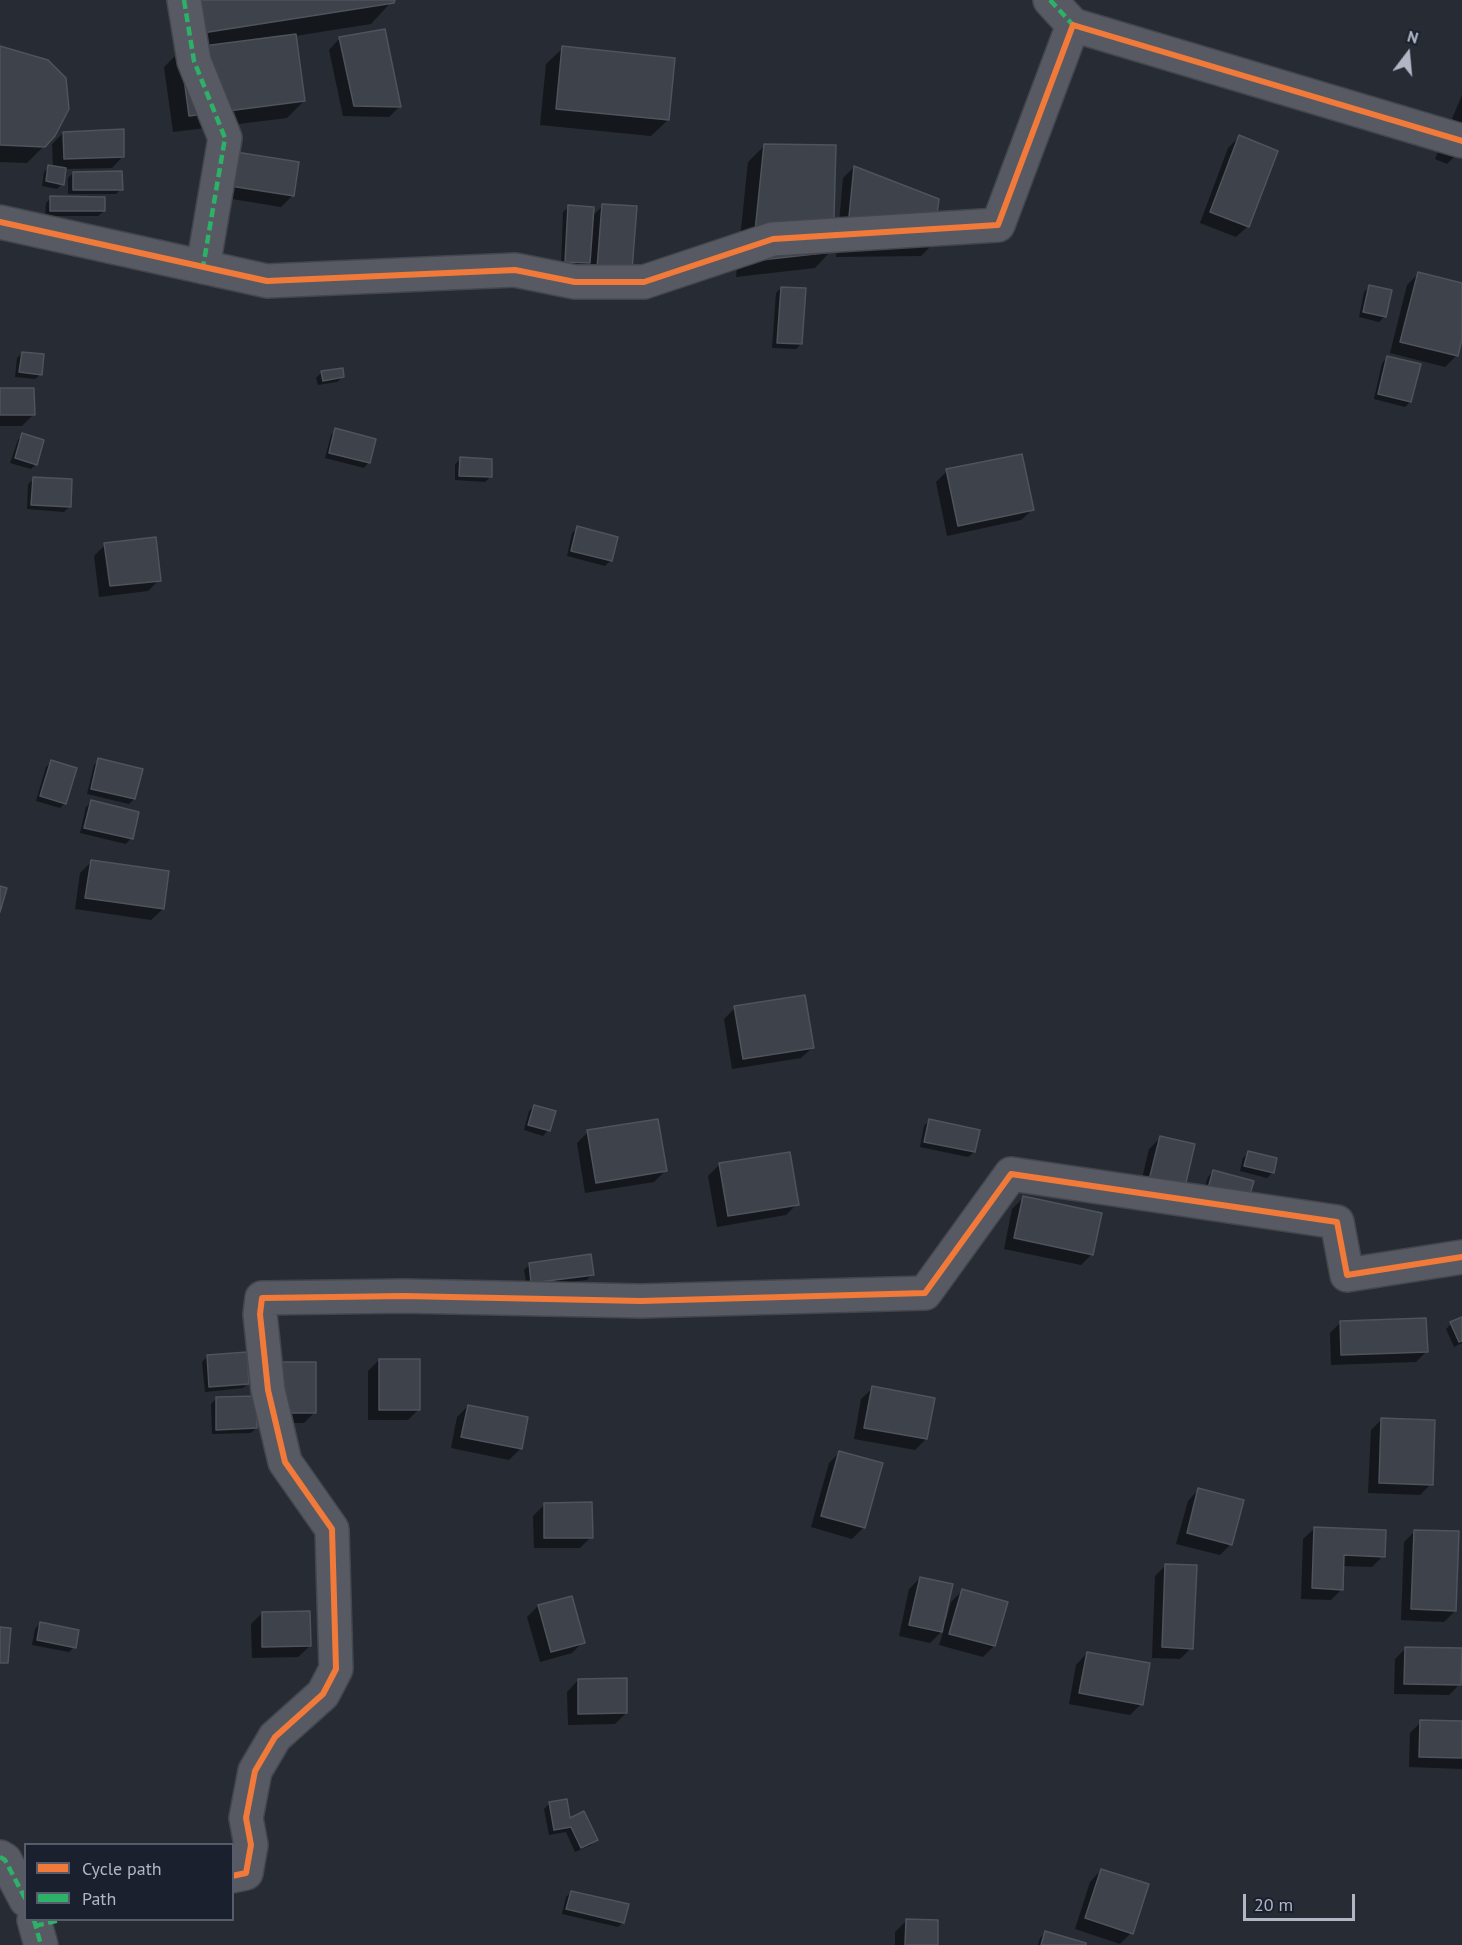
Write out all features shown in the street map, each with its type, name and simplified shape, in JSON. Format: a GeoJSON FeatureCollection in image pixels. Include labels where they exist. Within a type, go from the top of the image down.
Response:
{"type":"FeatureCollection","features":[{"type":"Feature","properties":{"kind":"street"},"geometry":{"type":"LineString","coordinates":[[184,0],[194,61],[225,138],[203,267]]}},
{"type":"Feature","properties":{"kind":"street"},"geometry":{"type":"LineString","coordinates":[[1050,0],[1073,25],[1462,141]]}},
{"type":"Feature","properties":{"kind":"street"},"geometry":{"type":"LineString","coordinates":[[0,222],[267,281],[516,270],[576,282],[644,282],[773,239],[998,225],[1073,25]]}},
{"type":"Feature","properties":{"kind":"street"},"geometry":{"type":"LineString","coordinates":[[234,1876],[246,1873],[251,1845],[246,1818],[255,1772],[275,1737],[323,1694],[336,1670],[332,1529],[285,1462],[268,1390],[260,1314],[262,1298],[404,1296],[640,1300],[925,1293],[1011,1174],[1337,1222],[1347,1275],[1462,1257]]}},
{"type":"Feature","properties":{"kind":"street"},"geometry":{"type":"LineString","coordinates":[[0,1857],[5,1860],[24,1895]]}},
{"type":"Feature","properties":{"kind":"building"},"geometry":{"type":"Polygon","coordinates":[[[195,0],[395,0],[394,3],[196,34],[195,0]]]}},
{"type":"Feature","properties":{"kind":"building"},"geometry":{"type":"Polygon","coordinates":[[[385,29],[401,107],[354,106],[339,37],[385,29]]]}},
{"type":"Feature","properties":{"kind":"building"},"geometry":{"type":"Polygon","coordinates":[[[296,34],[305,101],[189,116],[180,49],[296,34]]]}},
{"type":"Feature","properties":{"kind":"building"},"geometry":{"type":"Polygon","coordinates":[[[0,46],[48,60],[66,78],[69,109],[55,136],[45,147],[0,145],[0,46]]]}},
{"type":"Feature","properties":{"kind":"building"},"geometry":{"type":"Polygon","coordinates":[[[562,46],[675,58],[669,120],[556,109],[562,46]]]}},
{"type":"Feature","properties":{"kind":"building"},"geometry":{"type":"Polygon","coordinates":[[[124,129],[124,157],[64,159],[63,132],[124,129]]]}},
{"type":"Feature","properties":{"kind":"building"},"geometry":{"type":"Polygon","coordinates":[[[1239,135],[1278,151],[1249,227],[1210,212],[1239,135]]]}},
{"type":"Feature","properties":{"kind":"building"},"geometry":{"type":"Polygon","coordinates":[[[764,144],[836,145],[833,252],[752,261],[764,144]]]}},
{"type":"Feature","properties":{"kind":"building"},"geometry":{"type":"Polygon","coordinates":[[[236,152],[299,162],[294,196],[230,186],[236,152]]]}},
{"type":"Feature","properties":{"kind":"building"},"geometry":{"type":"Polygon","coordinates":[[[48,165],[66,168],[64,185],[46,181],[48,165]]]}},
{"type":"Feature","properties":{"kind":"building"},"geometry":{"type":"Polygon","coordinates":[[[854,166],[939,199],[933,246],[846,247],[854,166]]]}},
{"type":"Feature","properties":{"kind":"building"},"geometry":{"type":"Polygon","coordinates":[[[122,171],[123,190],[73,190],[73,172],[122,171]]]}},
{"type":"Feature","properties":{"kind":"building"},"geometry":{"type":"Polygon","coordinates":[[[50,196],[105,197],[105,211],[50,211],[50,196]]]}},
{"type":"Feature","properties":{"kind":"building"},"geometry":{"type":"Polygon","coordinates":[[[602,204],[637,206],[632,270],[597,268],[602,204]]]}},
{"type":"Feature","properties":{"kind":"building"},"geometry":{"type":"Polygon","coordinates":[[[568,205],[594,207],[590,263],[565,262],[568,205]]]}},
{"type":"Feature","properties":{"kind":"building"},"geometry":{"type":"Polygon","coordinates":[[[1418,272],[1462,283],[1462,339],[1458,356],[1400,342],[1418,272]]]}},
{"type":"Feature","properties":{"kind":"building"},"geometry":{"type":"Polygon","coordinates":[[[1369,285],[1392,290],[1386,317],[1363,312],[1369,285]]]}},
{"type":"Feature","properties":{"kind":"building"},"geometry":{"type":"Polygon","coordinates":[[[781,287],[806,288],[802,344],[777,343],[781,287]]]}},
{"type":"Feature","properties":{"kind":"building"},"geometry":{"type":"Polygon","coordinates":[[[22,352],[44,354],[42,375],[19,372],[22,352]]]}},
{"type":"Feature","properties":{"kind":"building"},"geometry":{"type":"Polygon","coordinates":[[[1387,356],[1421,364],[1411,402],[1378,394],[1387,356]]]}},
{"type":"Feature","properties":{"kind":"building"},"geometry":{"type":"Polygon","coordinates":[[[343,368],[344,377],[323,381],[321,371],[343,368]]]}},
{"type":"Feature","properties":{"kind":"building"},"geometry":{"type":"Polygon","coordinates":[[[0,388],[34,388],[35,415],[0,415],[0,388]]]}},
{"type":"Feature","properties":{"kind":"building"},"geometry":{"type":"Polygon","coordinates":[[[335,428],[376,439],[370,463],[329,453],[335,428]]]}},
{"type":"Feature","properties":{"kind":"building"},"geometry":{"type":"Polygon","coordinates":[[[22,433],[44,440],[37,465],[15,458],[22,433]]]}},
{"type":"Feature","properties":{"kind":"building"},"geometry":{"type":"Polygon","coordinates":[[[1022,454],[1034,510],[958,526],[946,469],[1022,454]]]}},
{"type":"Feature","properties":{"kind":"building"},"geometry":{"type":"Polygon","coordinates":[[[460,457],[492,459],[492,477],[459,476],[460,457]]]}},
{"type":"Feature","properties":{"kind":"building"},"geometry":{"type":"Polygon","coordinates":[[[33,477],[72,479],[71,507],[31,505],[33,477]]]}},
{"type":"Feature","properties":{"kind":"building"},"geometry":{"type":"Polygon","coordinates":[[[577,526],[618,537],[612,561],[571,551],[577,526]]]}},
{"type":"Feature","properties":{"kind":"building"},"geometry":{"type":"Polygon","coordinates":[[[156,537],[161,581],[110,586],[104,543],[156,537]]]}},
{"type":"Feature","properties":{"kind":"building"},"geometry":{"type":"Polygon","coordinates":[[[98,758],[143,769],[135,799],[91,789],[98,758]]]}},
{"type":"Feature","properties":{"kind":"building"},"geometry":{"type":"Polygon","coordinates":[[[51,760],[77,768],[66,804],[40,796],[51,760]]]}},
{"type":"Feature","properties":{"kind":"building"},"geometry":{"type":"Polygon","coordinates":[[[91,800],[139,812],[133,839],[84,828],[91,800]]]}},
{"type":"Feature","properties":{"kind":"building"},"geometry":{"type":"Polygon","coordinates":[[[91,860],[169,871],[164,909],[85,898],[91,860]]]}},
{"type":"Feature","properties":{"kind":"building"},"geometry":{"type":"Polygon","coordinates":[[[0,886],[7,888],[0,912],[0,886]]]}},
{"type":"Feature","properties":{"kind":"building"},"geometry":{"type":"Polygon","coordinates":[[[805,995],[814,1048],[743,1059],[734,1006],[805,995]]]}},
{"type":"Feature","properties":{"kind":"building"},"geometry":{"type":"Polygon","coordinates":[[[534,1105],[556,1111],[550,1131],[528,1125],[534,1105]]]}},
{"type":"Feature","properties":{"kind":"building"},"geometry":{"type":"Polygon","coordinates":[[[658,1119],[667,1171],[596,1183],[587,1130],[658,1119]]]}},
{"type":"Feature","properties":{"kind":"building"},"geometry":{"type":"Polygon","coordinates":[[[929,1119],[980,1130],[975,1152],[924,1142],[929,1119]]]}},
{"type":"Feature","properties":{"kind":"building"},"geometry":{"type":"Polygon","coordinates":[[[1160,1136],[1195,1144],[1184,1191],[1148,1184],[1160,1136]]]}},
{"type":"Feature","properties":{"kind":"building"},"geometry":{"type":"Polygon","coordinates":[[[1248,1151],[1277,1158],[1274,1173],[1244,1166],[1248,1151]]]}},
{"type":"Feature","properties":{"kind":"building"},"geometry":{"type":"Polygon","coordinates":[[[790,1152],[799,1205],[728,1216],[719,1163],[790,1152]]]}},
{"type":"Feature","properties":{"kind":"building"},"geometry":{"type":"Polygon","coordinates":[[[1213,1170],[1254,1181],[1247,1204],[1207,1192],[1213,1170]]]}},
{"type":"Feature","properties":{"kind":"building"},"geometry":{"type":"Polygon","coordinates":[[[1023,1196],[1102,1213],[1093,1255],[1014,1238],[1023,1196]]]}},
{"type":"Feature","properties":{"kind":"building"},"geometry":{"type":"Polygon","coordinates":[[[591,1254],[594,1275],[531,1283],[529,1263],[591,1254]]]}},
{"type":"Feature","properties":{"kind":"building"},"geometry":{"type":"Polygon","coordinates":[[[1462,1317],[1462,1341],[1459,1342],[1450,1322],[1462,1317]]]}},
{"type":"Feature","properties":{"kind":"building"},"geometry":{"type":"Polygon","coordinates":[[[1426,1318],[1428,1352],[1341,1355],[1340,1321],[1426,1318]]]}},
{"type":"Feature","properties":{"kind":"building"},"geometry":{"type":"Polygon","coordinates":[[[247,1352],[249,1384],[209,1387],[207,1355],[247,1352]]]}},
{"type":"Feature","properties":{"kind":"building"},"geometry":{"type":"Polygon","coordinates":[[[379,1359],[420,1359],[420,1410],[379,1410],[379,1359]]]}},
{"type":"Feature","properties":{"kind":"building"},"geometry":{"type":"Polygon","coordinates":[[[275,1362],[316,1362],[316,1413],[275,1413],[275,1362]]]}},
{"type":"Feature","properties":{"kind":"building"},"geometry":{"type":"Polygon","coordinates":[[[872,1386],[935,1398],[927,1439],[864,1428],[872,1386]]]}},
{"type":"Feature","properties":{"kind":"building"},"geometry":{"type":"Polygon","coordinates":[[[257,1396],[257,1428],[216,1430],[216,1397],[257,1396]]]}},
{"type":"Feature","properties":{"kind":"building"},"geometry":{"type":"Polygon","coordinates":[[[468,1405],[528,1417],[522,1449],[461,1437],[468,1405]]]}},
{"type":"Feature","properties":{"kind":"building"},"geometry":{"type":"Polygon","coordinates":[[[1381,1418],[1435,1420],[1433,1485],[1379,1483],[1381,1418]]]}},
{"type":"Feature","properties":{"kind":"building"},"geometry":{"type":"Polygon","coordinates":[[[839,1451],[883,1463],[865,1528],[821,1516],[839,1451]]]}},
{"type":"Feature","properties":{"kind":"building"},"geometry":{"type":"Polygon","coordinates":[[[1198,1488],[1244,1500],[1232,1545],[1187,1533],[1198,1488]]]}},
{"type":"Feature","properties":{"kind":"building"},"geometry":{"type":"Polygon","coordinates":[[[592,1502],[593,1538],[544,1538],[544,1503],[592,1502]]]}},
{"type":"Feature","properties":{"kind":"building"},"geometry":{"type":"Polygon","coordinates":[[[1314,1527],[1386,1530],[1385,1557],[1344,1555],[1343,1590],[1312,1588],[1314,1527]]]}},
{"type":"Feature","properties":{"kind":"building"},"geometry":{"type":"Polygon","coordinates":[[[1414,1530],[1459,1531],[1456,1611],[1411,1609],[1414,1530]]]}},
{"type":"Feature","properties":{"kind":"building"},"geometry":{"type":"Polygon","coordinates":[[[1165,1564],[1197,1565],[1193,1649],[1162,1647],[1165,1564]]]}},
{"type":"Feature","properties":{"kind":"building"},"geometry":{"type":"Polygon","coordinates":[[[920,1577],[953,1584],[942,1632],[909,1625],[920,1577]]]}},
{"type":"Feature","properties":{"kind":"building"},"geometry":{"type":"Polygon","coordinates":[[[962,1589],[1008,1602],[995,1646],[949,1634],[962,1589]]]}},
{"type":"Feature","properties":{"kind":"building"},"geometry":{"type":"Polygon","coordinates":[[[572,1596],[585,1643],[551,1652],[538,1605],[572,1596]]]}},
{"type":"Feature","properties":{"kind":"building"},"geometry":{"type":"Polygon","coordinates":[[[310,1611],[311,1646],[262,1647],[262,1612],[310,1611]]]}},
{"type":"Feature","properties":{"kind":"building"},"geometry":{"type":"Polygon","coordinates":[[[40,1622],[79,1630],[76,1648],[37,1640],[40,1622]]]}},
{"type":"Feature","properties":{"kind":"building"},"geometry":{"type":"Polygon","coordinates":[[[0,1627],[11,1628],[8,1663],[0,1663],[0,1627]]]}},
{"type":"Feature","properties":{"kind":"building"},"geometry":{"type":"Polygon","coordinates":[[[1405,1647],[1462,1648],[1461,1685],[1404,1684],[1405,1647]]]}},
{"type":"Feature","properties":{"kind":"building"},"geometry":{"type":"Polygon","coordinates":[[[1087,1652],[1150,1663],[1143,1705],[1079,1693],[1087,1652]]]}},
{"type":"Feature","properties":{"kind":"building"},"geometry":{"type":"Polygon","coordinates":[[[627,1678],[627,1713],[578,1714],[578,1679],[627,1678]]]}},
{"type":"Feature","properties":{"kind":"building"},"geometry":{"type":"Polygon","coordinates":[[[1420,1720],[1462,1721],[1462,1758],[1419,1757],[1420,1720]]]}},
{"type":"Feature","properties":{"kind":"building"},"geometry":{"type":"Polygon","coordinates":[[[567,1799],[570,1818],[584,1811],[598,1840],[581,1848],[571,1827],[554,1830],[549,1802],[567,1799]]]}},
{"type":"Feature","properties":{"kind":"building"},"geometry":{"type":"Polygon","coordinates":[[[1101,1869],[1149,1884],[1133,1934],[1085,1918],[1101,1869]]]}},
{"type":"Feature","properties":{"kind":"building"},"geometry":{"type":"Polygon","coordinates":[[[571,1891],[629,1904],[624,1923],[566,1909],[571,1891]]]}},
{"type":"Feature","properties":{"kind":"building"},"geometry":{"type":"Polygon","coordinates":[[[906,1919],[938,1920],[938,1945],[905,1945],[906,1919]]]}},
{"type":"Feature","properties":{"kind":"building"},"geometry":{"type":"Polygon","coordinates":[[[1045,1931],[1086,1943],[1086,1945],[1041,1945],[1045,1931]]]}},
{"type":"Feature","properties":{"kind":"marked path"},"geometry":{"type":"LineString","coordinates":[[184,0],[194,61],[225,138],[203,267]]}},
{"type":"Feature","properties":{"kind":"marked path"},"geometry":{"type":"LineString","coordinates":[[1050,0],[1073,25]]}},
{"type":"Feature","properties":{"kind":"marked path"},"geometry":{"type":"LineString","coordinates":[[0,1857],[5,1860],[24,1896]]}},
{"type":"Feature","properties":{"kind":"marked path"},"geometry":{"type":"LineString","coordinates":[[34,1921],[41,1945]]}},
{"type":"Feature","properties":{"kind":"marked path"},"geometry":{"type":"LineString","coordinates":[[35,1926],[56,1921]]}},
{"type":"Feature","properties":{"kind":"cycle path"},"geometry":{"type":"LineString","coordinates":[[0,222],[267,281],[515,270],[575,282],[644,282],[773,239],[998,225],[1073,25],[1462,141]]}},
{"type":"Feature","properties":{"kind":"cycle path"},"geometry":{"type":"LineString","coordinates":[[234,1876],[246,1873],[251,1845],[246,1818],[255,1771],[275,1737],[323,1694],[336,1669],[332,1529],[285,1462],[268,1390],[260,1314],[262,1298],[404,1296],[641,1301],[925,1293],[1011,1174],[1337,1222],[1347,1275],[1462,1257]]}}]}
